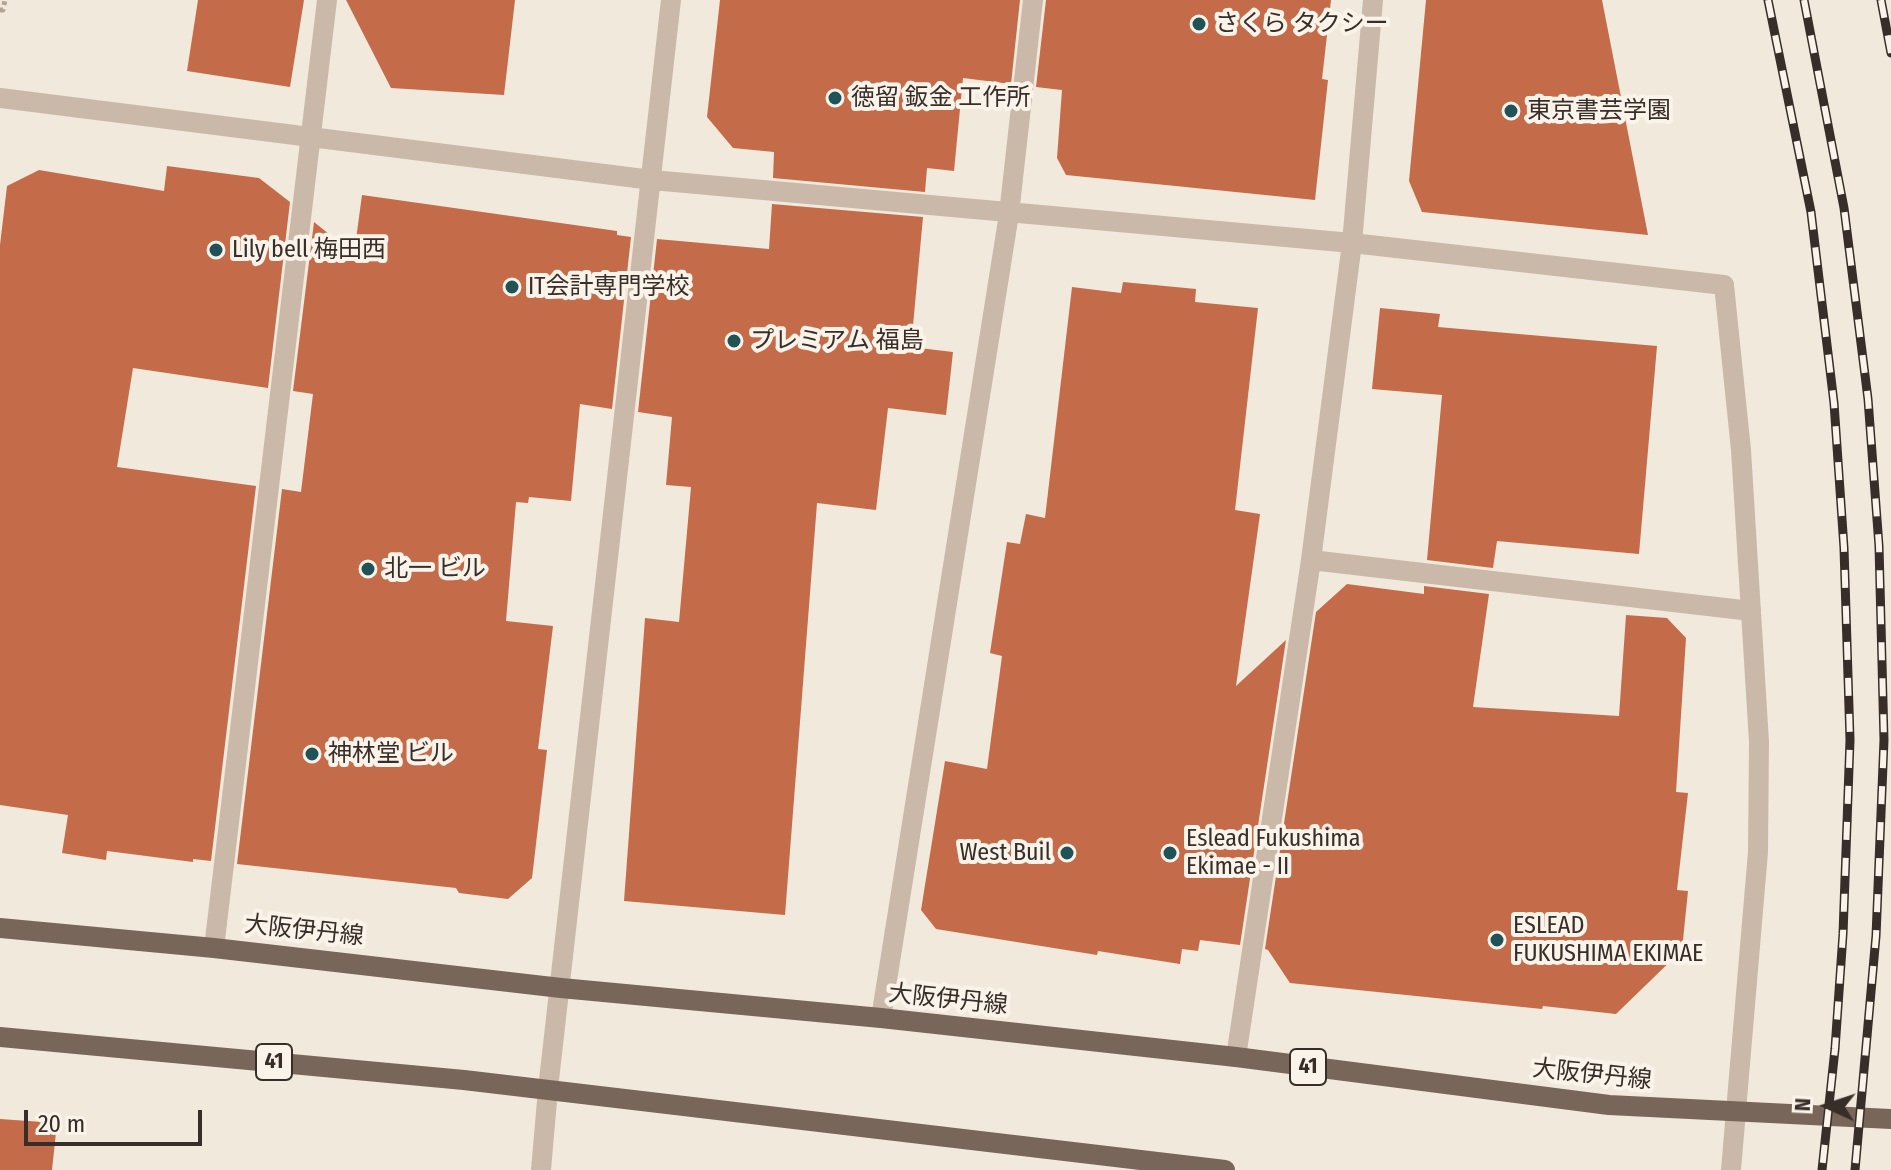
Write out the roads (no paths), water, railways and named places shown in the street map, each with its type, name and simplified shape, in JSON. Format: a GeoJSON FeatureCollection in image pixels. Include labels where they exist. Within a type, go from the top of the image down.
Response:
{"type":"FeatureCollection","features":[{"type":"Feature","properties":{"kind":"main road","name":"大阪伊丹線"},"geometry":{"type":"LineString","coordinates":[[0,928],[1236,1057],[1609,1105],[1891,1119]]}},
{"type":"Feature","properties":{"kind":"main road","name":"41"},"geometry":{"type":"LineString","coordinates":[[0,1037],[548,1089],[1225,1170]]}},
{"type":"Feature","properties":{"kind":"street"},"geometry":{"type":"LineString","coordinates":[[214,948],[327,0]]}},
{"type":"Feature","properties":{"kind":"street"},"geometry":{"type":"LineString","coordinates":[[541,1170],[671,0]]}},
{"type":"Feature","properties":{"kind":"street"},"geometry":{"type":"LineString","coordinates":[[881,1018],[1009,214],[1033,0]]}},
{"type":"Feature","properties":{"kind":"street"},"geometry":{"type":"LineString","coordinates":[[1236,1057],[1311,560],[1352,243],[1373,0]]}},
{"type":"Feature","properties":{"kind":"street"},"geometry":{"type":"LineString","coordinates":[[0,98],[652,180],[1352,243],[1724,285],[1741,450],[1759,742],[1758,852],[1731,1170]]}},
{"type":"Feature","properties":{"kind":"street"},"geometry":{"type":"LineString","coordinates":[[1311,560],[1751,611]]}},
{"type":"Feature","properties":{"kind":"railway"},"geometry":{"type":"LineString","coordinates":[[1768,0],[1811,212],[1834,403],[1844,548],[1850,740],[1843,934],[1822,1170]]}},
{"type":"Feature","properties":{"kind":"railway"},"geometry":{"type":"LineString","coordinates":[[1804,0],[1844,208],[1868,399],[1879,546],[1884,740],[1876,936],[1855,1170]]}},
{"type":"Feature","properties":{"kind":"railway"},"geometry":{"type":"LineString","coordinates":[[1881,0],[1891,53]]}},
{"type":"Feature","properties":{"kind":"place","name":"さくら タクシー"},"geometry":{"type":"Point","coordinates":[1199,24]}},
{"type":"Feature","properties":{"kind":"place","name":"徳留 鈑金 工作所"},"geometry":{"type":"Point","coordinates":[835,98]}},
{"type":"Feature","properties":{"kind":"place","name":"東京書芸学園"},"geometry":{"type":"Point","coordinates":[1511,111]}},
{"type":"Feature","properties":{"kind":"place","name":"Lily bell 梅田西"},"geometry":{"type":"Point","coordinates":[216,250]}},
{"type":"Feature","properties":{"kind":"place","name":"IT会計専門学校"},"geometry":{"type":"Point","coordinates":[512,287]}},
{"type":"Feature","properties":{"kind":"place","name":"プレミアム 福島"},"geometry":{"type":"Point","coordinates":[734,341]}},
{"type":"Feature","properties":{"kind":"place","name":"北一 ビル"},"geometry":{"type":"Point","coordinates":[368,569]}},
{"type":"Feature","properties":{"kind":"place","name":"神林堂 ビル"},"geometry":{"type":"Point","coordinates":[312,754]}},
{"type":"Feature","properties":{"kind":"place","name":"West Buil"},"geometry":{"type":"Point","coordinates":[1067,853]}},
{"type":"Feature","properties":{"kind":"place","name":"Eslead Fukushima Ekimae - II"},"geometry":{"type":"Point","coordinates":[1170,853]}},
{"type":"Feature","properties":{"kind":"place","name":"ESLEAD FUKUSHIMA EKIMAE"},"geometry":{"type":"Point","coordinates":[1497,940]}}]}
